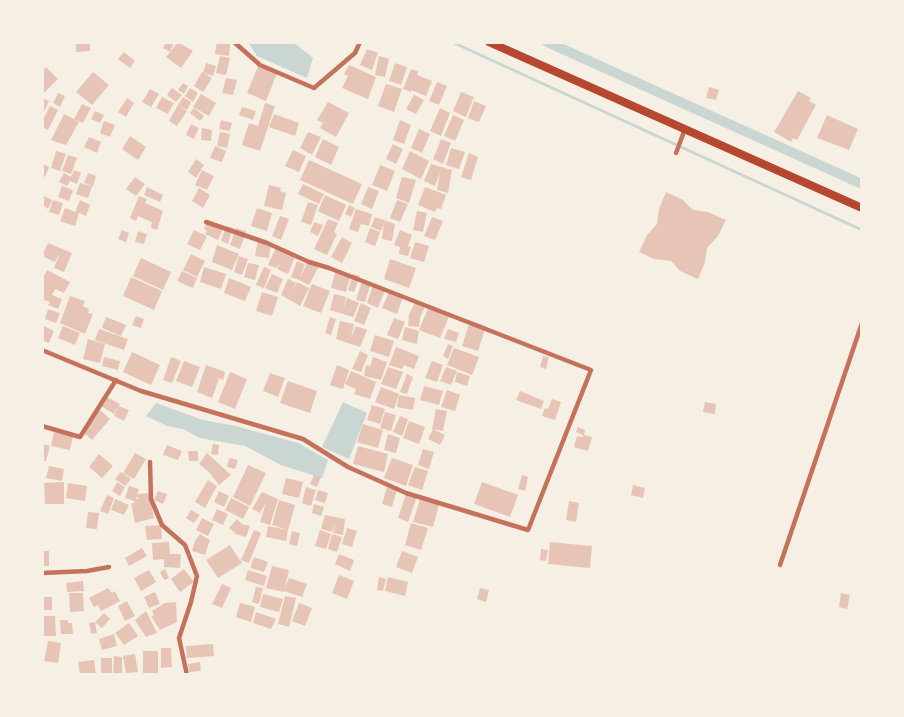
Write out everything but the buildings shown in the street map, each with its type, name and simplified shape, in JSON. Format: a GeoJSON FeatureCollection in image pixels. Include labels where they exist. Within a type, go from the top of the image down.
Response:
{"type":"FeatureCollection","features":[{"type":"Feature","properties":{"kind":"main road"},"geometry":{"type":"LineString","coordinates":[[489,42],[862,208]]}},
{"type":"Feature","properties":{"kind":"street"},"geometry":{"type":"LineString","coordinates":[[234,42],[260,65],[314,88],[355,53],[360,42]]}},
{"type":"Feature","properties":{"kind":"street"},"geometry":{"type":"LineString","coordinates":[[676,153],[685,129]]}},
{"type":"Feature","properties":{"kind":"street"},"geometry":{"type":"LineString","coordinates":[[42,350],[141,391],[303,439],[348,467],[406,493],[528,530],[591,370],[309,262],[267,243],[206,222]]}},
{"type":"Feature","properties":{"kind":"street"},"geometry":{"type":"LineString","coordinates":[[780,565],[862,324]]}},
{"type":"Feature","properties":{"kind":"street"},"geometry":{"type":"LineString","coordinates":[[42,426],[80,437],[116,380]]}},
{"type":"Feature","properties":{"kind":"street"},"geometry":{"type":"LineString","coordinates":[[150,462],[151,499],[158,516],[162,525],[185,545],[197,576],[179,638],[187,675]]}},
{"type":"Feature","properties":{"kind":"street"},"geometry":{"type":"LineString","coordinates":[[42,573],[87,571],[110,567]]}},
{"type":"Feature","properties":{"kind":"shaded area"},"geometry":{"type":"Polygon","coordinates":[[[248,42],[293,42],[313,58],[307,78],[257,56],[248,42]]]}},
{"type":"Feature","properties":{"kind":"shaded area"},"geometry":{"type":"Polygon","coordinates":[[[343,402],[367,413],[349,459],[322,447],[343,402]]]}},
{"type":"Feature","properties":{"kind":"shaded area"},"geometry":{"type":"Polygon","coordinates":[[[156,403],[203,420],[236,426],[298,443],[328,460],[322,478],[281,465],[245,446],[200,438],[183,429],[167,426],[146,416],[156,403]]]}},
{"type":"Feature","properties":{"kind":"waterway"},"geometry":{"type":"LineString","coordinates":[[452,42],[862,230]]}},
{"type":"Feature","properties":{"kind":"waterway"},"geometry":{"type":"LineString","coordinates":[[547,42],[862,184]]}}]}
